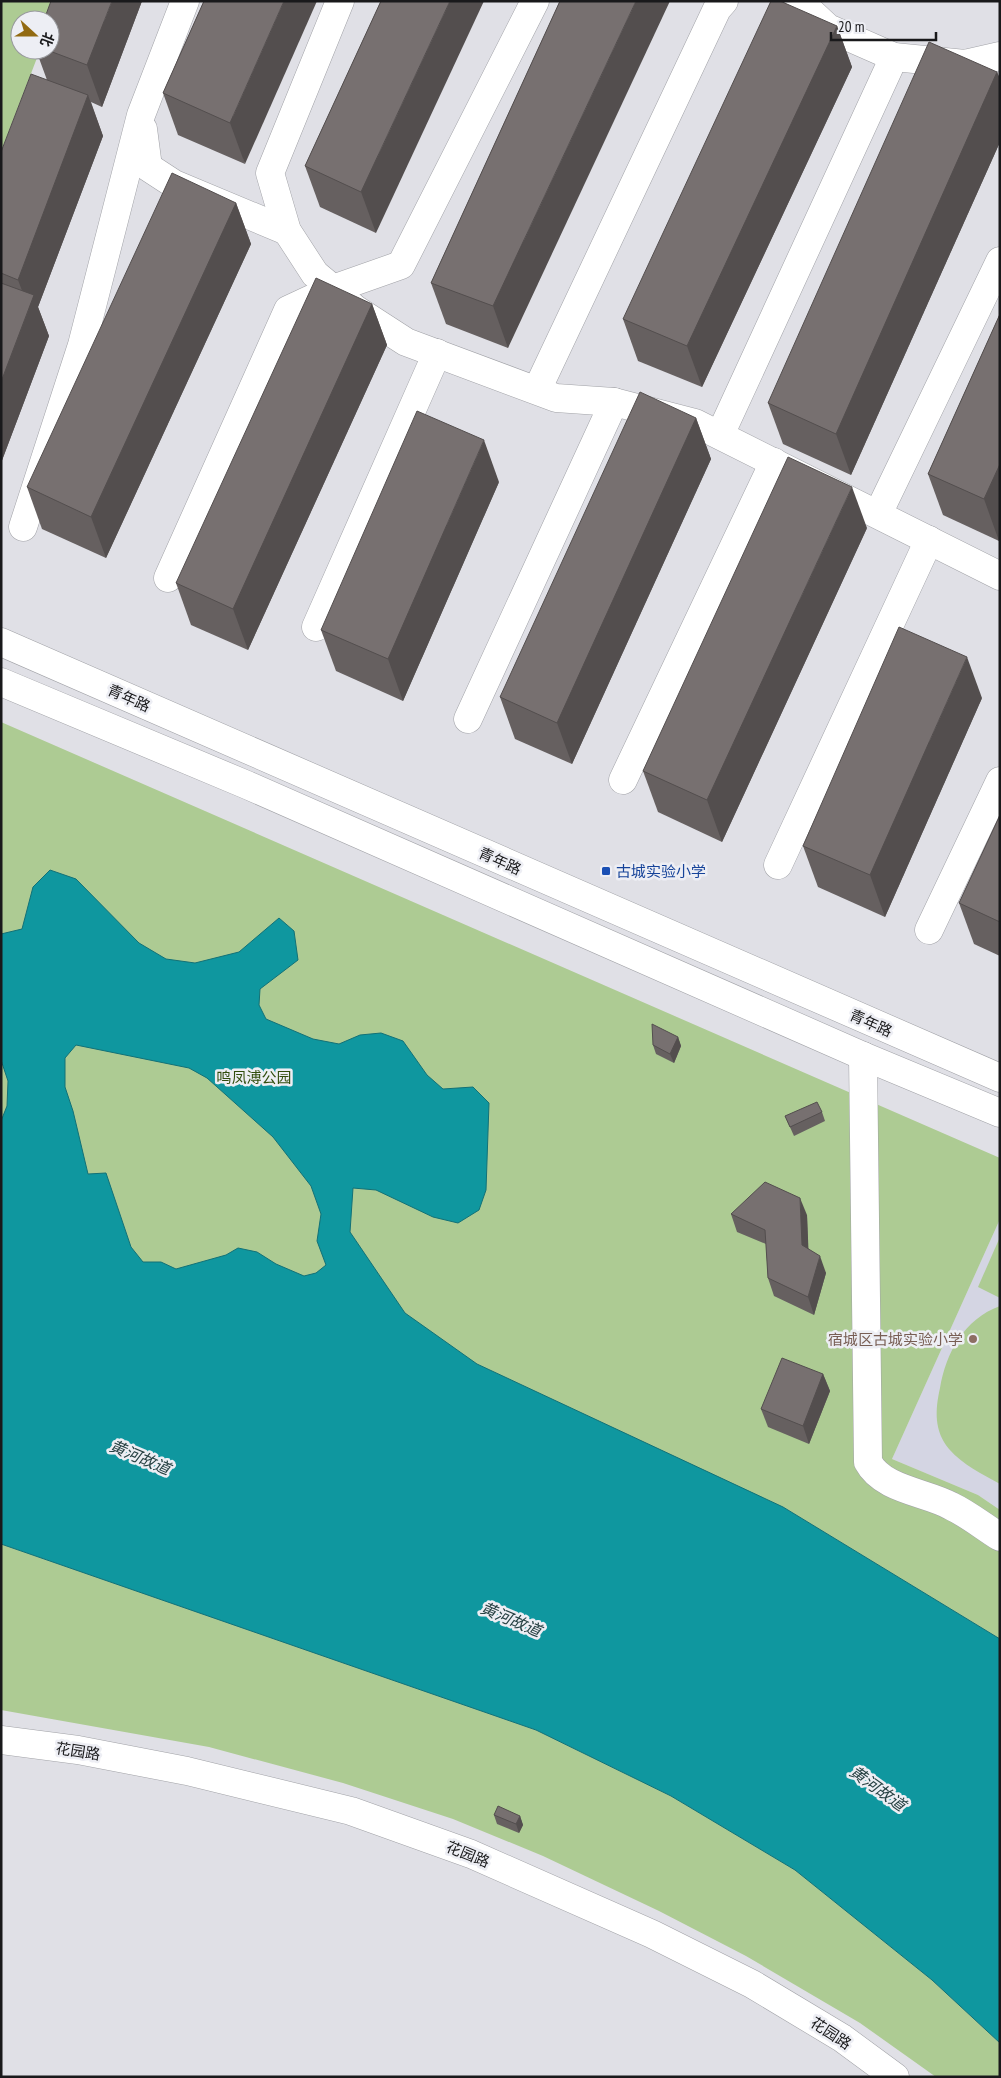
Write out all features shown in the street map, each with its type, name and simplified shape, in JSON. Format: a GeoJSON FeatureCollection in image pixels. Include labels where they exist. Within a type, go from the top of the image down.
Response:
{"type":"FeatureCollection","features":[{"type":"Feature","properties":{"kind":"street"},"geometry":{"type":"LineString","coordinates":[[23,527],[82,345],[141,115],[185,1]]}},
{"type":"Feature","properties":{"kind":"street"},"geometry":{"type":"LineString","coordinates":[[340,1],[270,173],[287,231],[315,274],[355,309],[406,342],[556,398],[614,402],[695,423],[1000,576]]}},
{"type":"Feature","properties":{"kind":"street"},"geometry":{"type":"LineString","coordinates":[[168,578],[288,310],[333,289],[401,265],[535,1]]}},
{"type":"Feature","properties":{"kind":"street"},"geometry":{"type":"LineString","coordinates":[[537,390],[717,9],[724,1]]}},
{"type":"Feature","properties":{"kind":"street"},"geometry":{"type":"LineString","coordinates":[[799,1],[828,28],[894,57],[965,64],[1000,56]]}},
{"type":"Feature","properties":{"kind":"street"},"geometry":{"type":"LineString","coordinates":[[720,435],[894,57]]}},
{"type":"Feature","properties":{"kind":"street"},"geometry":{"type":"LineString","coordinates":[[141,115],[148,167],[174,184],[287,231]]}},
{"type":"Feature","properties":{"kind":"street"},"geometry":{"type":"LineString","coordinates":[[878,514],[1000,261]]}},
{"type":"Feature","properties":{"kind":"street"},"geometry":{"type":"LineString","coordinates":[[316,627],[437,353]]}},
{"type":"Feature","properties":{"kind":"street"},"geometry":{"type":"LineString","coordinates":[[468,719],[614,402]]}},
{"type":"Feature","properties":{"kind":"street"},"geometry":{"type":"LineString","coordinates":[[623,780],[774,462]]}},
{"type":"Feature","properties":{"kind":"street"},"geometry":{"type":"LineString","coordinates":[[778,865],[929,540]]}},
{"type":"Feature","properties":{"kind":"street","name":"青年路"},"geometry":{"type":"LineString","coordinates":[[1,642],[1000,1078]]}},
{"type":"Feature","properties":{"kind":"street"},"geometry":{"type":"LineString","coordinates":[[1,682],[247,785],[863,1056],[1000,1113]]}},
{"type":"Feature","properties":{"kind":"street"},"geometry":{"type":"LineString","coordinates":[[929,930],[1000,781]]}},
{"type":"Feature","properties":{"kind":"street"},"geometry":{"type":"LineString","coordinates":[[863,1056],[868,1462],[872,1470],[879,1476],[899,1486],[936,1498],[953,1506],[1000,1538]]}},
{"type":"Feature","properties":{"kind":"street","name":"花园路"},"geometry":{"type":"LineString","coordinates":[[1,1740],[78,1750],[187,1771],[351,1811],[471,1854],[652,1934],[752,1984],[842,2038],[895,2077]]}},
{"type":"Feature","properties":{"kind":"shaded area","name":"宿城区古城实验小学"},"geometry":{"type":"Polygon","coordinates":[[[1000,1219],[1000,1510],[978,1495],[892,1459],[1000,1219]]]}},
{"type":"Feature","properties":{"kind":"green space"},"geometry":{"type":"Polygon","coordinates":[[[1,1],[59,1],[55,10],[10,10],[10,60],[36,60],[1,152],[1,1]]]}},
{"type":"Feature","properties":{"kind":"green space","name":"鸣凤溥公园"},"geometry":{"type":"Polygon","coordinates":[[[1,722],[1000,1158],[1000,1219],[892,1459],[978,1495],[1000,1510],[1000,1639],[783,1507],[143,1279],[1,1172],[1,722]]]}},
{"type":"Feature","properties":{"kind":"green space"},"geometry":{"type":"Polygon","coordinates":[[[1000,1237],[1000,1298],[978,1287],[1000,1237]]]}},
{"type":"Feature","properties":{"kind":"green space"},"geometry":{"type":"Polygon","coordinates":[[[1000,1306],[1000,1484],[954,1455],[944,1442],[938,1428],[937,1412],[938,1396],[943,1375],[952,1350],[967,1328],[976,1319],[1000,1306]]]}},
{"type":"Feature","properties":{"kind":"green space"},"geometry":{"type":"Polygon","coordinates":[[[1,1544],[536,1730],[671,1796],[795,1870],[932,1980],[1000,2043],[1000,2077],[936,2077],[860,2023],[746,1956],[659,1911],[543,1856],[453,1819],[343,1783],[209,1747],[1,1710],[1,1544]]]}},
{"type":"Feature","properties":{"kind":"water","name":"黄河故道"},"geometry":{"type":"Polygon","coordinates":[[[50,870],[76,879],[139,943],[166,959],[195,963],[239,952],[279,918],[294,931],[298,960],[260,989],[259,1005],[266,1019],[313,1039],[339,1044],[360,1035],[381,1033],[403,1041],[427,1075],[443,1089],[473,1087],[489,1103],[486,1190],[479,1210],[458,1223],[433,1217],[376,1190],[353,1188],[350,1232],[405,1313],[477,1364],[783,1507],[1000,1639],[1000,2043],[932,1980],[795,1870],[671,1796],[536,1730],[1,1544],[1,1121],[7,1106],[8,1081],[1,1060],[1,934],[22,929],[33,887],[50,870]],[[76,1045],[65,1058],[65,1087],[73,1111],[88,1174],[106,1173],[131,1247],[143,1262],[161,1262],[176,1269],[226,1255],[238,1248],[257,1252],[276,1264],[304,1276],[316,1273],[326,1265],[317,1241],[321,1214],[311,1186],[273,1137],[207,1078],[189,1068],[76,1045]]]}},
{"type":"Feature","properties":{"kind":"building"},"geometry":{"type":"Polygon","coordinates":[[[51,1],[112,1],[87,65],[60,55],[60,10],[48,10],[51,1]]]}},
{"type":"Feature","properties":{"kind":"building"},"geometry":{"type":"Polygon","coordinates":[[[204,1],[284,1],[230,123],[163,93],[204,1]]]}},
{"type":"Feature","properties":{"kind":"building"},"geometry":{"type":"Polygon","coordinates":[[[381,1],[450,1],[361,192],[305,166],[381,1]]]}},
{"type":"Feature","properties":{"kind":"building"},"geometry":{"type":"Polygon","coordinates":[[[560,1],[636,1],[493,306],[431,283],[560,1]]]}},
{"type":"Feature","properties":{"kind":"building"},"geometry":{"type":"Polygon","coordinates":[[[771,1],[780,1],[837,26],[687,346],[623,319],[771,1]]]}},
{"type":"Feature","properties":{"kind":"building"},"geometry":{"type":"Polygon","coordinates":[[[929,42],[997,72],[836,434],[768,403],[929,42]]]}},
{"type":"Feature","properties":{"kind":"building"},"geometry":{"type":"Polygon","coordinates":[[[31,74],[88,95],[18,280],[1,273],[1,152],[31,74]]]}},
{"type":"Feature","properties":{"kind":"building"},"geometry":{"type":"Polygon","coordinates":[[[172,173],[236,203],[91,517],[27,487],[172,173]]]}},
{"type":"Feature","properties":{"kind":"building"},"geometry":{"type":"Polygon","coordinates":[[[316,278],[372,304],[233,609],[176,583],[316,278]]]}},
{"type":"Feature","properties":{"kind":"building"},"geometry":{"type":"Polygon","coordinates":[[[1,283],[34,295],[1,382],[1,283]]]}},
{"type":"Feature","properties":{"kind":"building"},"geometry":{"type":"Polygon","coordinates":[[[1000,314],[1000,464],[984,499],[928,474],[1000,314]]]}},
{"type":"Feature","properties":{"kind":"building"},"geometry":{"type":"Polygon","coordinates":[[[640,392],[696,418],[557,723],[500,697],[640,392]]]}},
{"type":"Feature","properties":{"kind":"building"},"geometry":{"type":"Polygon","coordinates":[[[417,411],[484,440],[388,659],[321,630],[417,411]]]}},
{"type":"Feature","properties":{"kind":"building"},"geometry":{"type":"Polygon","coordinates":[[[788,457],[852,487],[707,800],[643,771],[788,457]]]}},
{"type":"Feature","properties":{"kind":"building"},"geometry":{"type":"Polygon","coordinates":[[[899,627],[967,657],[870,875],[803,846],[899,627]]]}},
{"type":"Feature","properties":{"kind":"building"},"geometry":{"type":"Polygon","coordinates":[[[1000,815],[1000,922],[959,903],[1000,815]]]}},
{"type":"Feature","properties":{"kind":"building"},"geometry":{"type":"Polygon","coordinates":[[[652,1024],[678,1037],[670,1054],[653,1045],[652,1024]]]}},
{"type":"Feature","properties":{"kind":"building"},"geometry":{"type":"Polygon","coordinates":[[[817,1102],[822,1112],[790,1127],[785,1116],[817,1102]]]}},
{"type":"Feature","properties":{"kind":"building"},"geometry":{"type":"Polygon","coordinates":[[[765,1182],[800,1198],[802,1245],[820,1256],[808,1297],[768,1278],[765,1230],[731,1214],[765,1182]]]}},
{"type":"Feature","properties":{"kind":"building"},"geometry":{"type":"Polygon","coordinates":[[[782,1358],[823,1374],[803,1426],[761,1409],[782,1358]]]}},
{"type":"Feature","properties":{"kind":"building"},"geometry":{"type":"Polygon","coordinates":[[[498,1806],[520,1816],[516,1824],[494,1815],[498,1806]]]}},
{"type":"Feature","properties":{"kind":"place","name":"古城实验小学"},"geometry":{"type":"Point","coordinates":[606,871]}},
{"type":"Feature","properties":{"kind":"place","name":"宿城区古城实验小学"},"geometry":{"type":"Point","coordinates":[973,1339]}}]}
